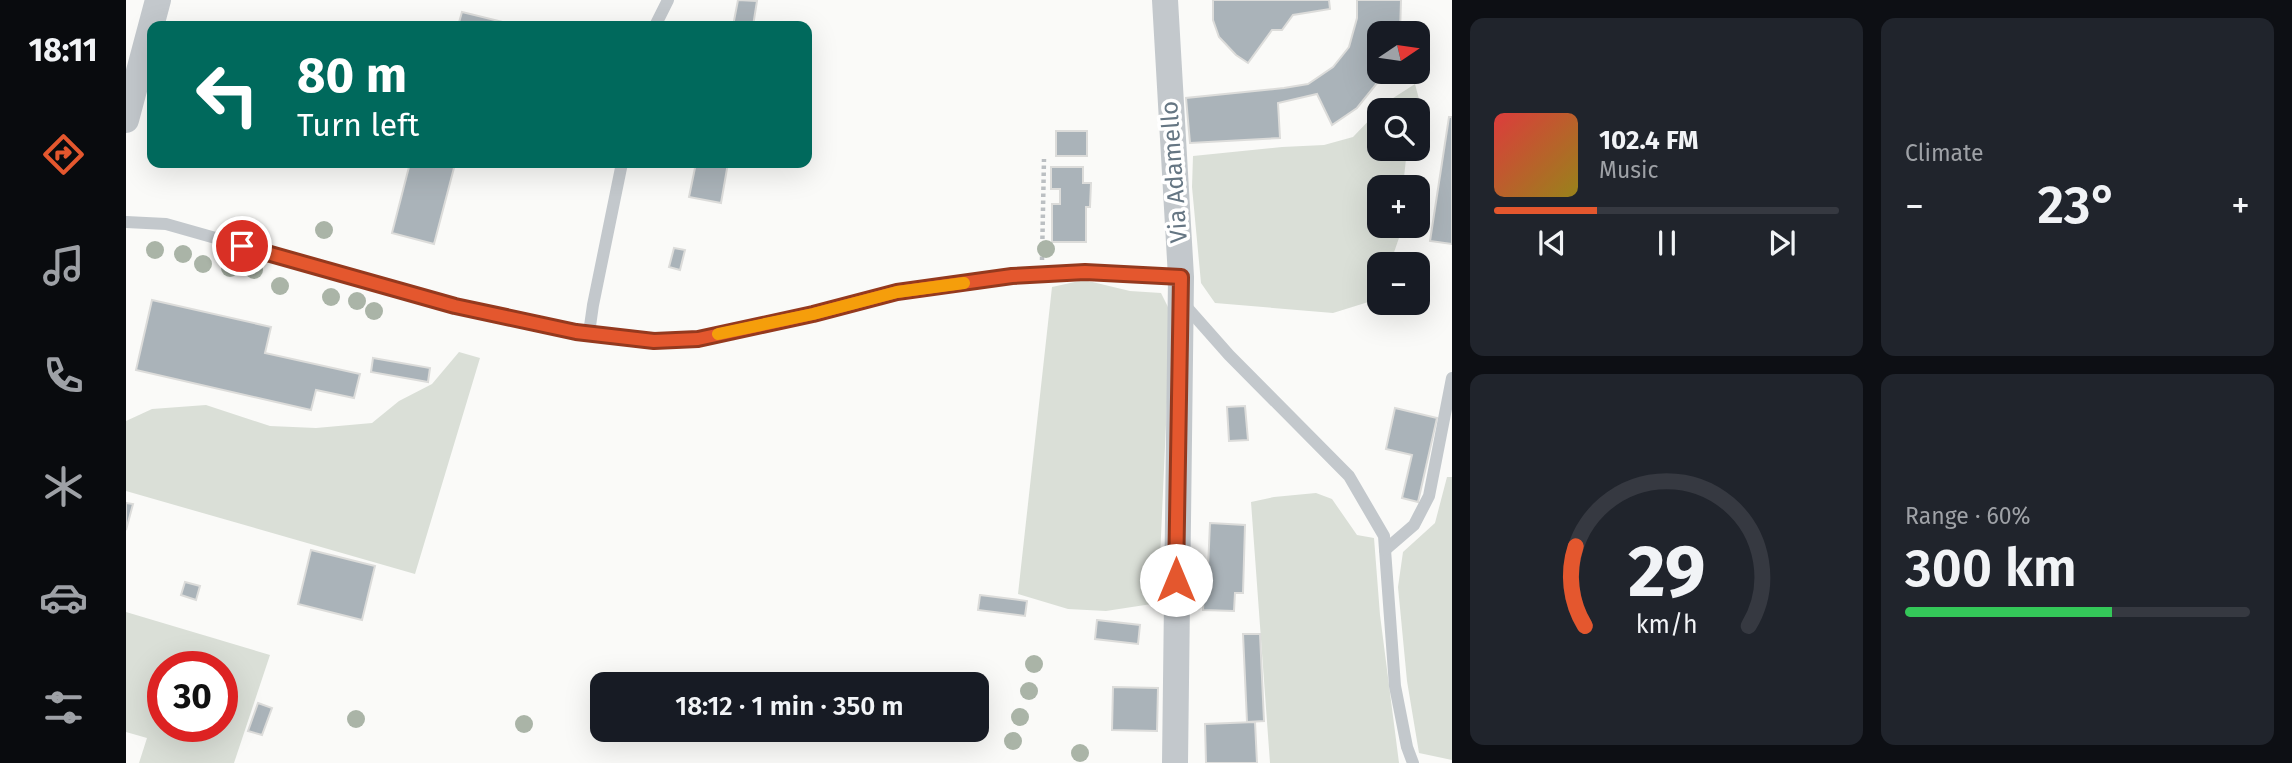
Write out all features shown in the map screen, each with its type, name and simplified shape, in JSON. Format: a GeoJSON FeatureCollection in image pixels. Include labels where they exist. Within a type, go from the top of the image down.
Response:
{"type":"FeatureCollection","features":[{"type":"Feature","properties":{"kind":"street"},"geometry":{"type":"LineString","coordinates":[[153,21],[159,0]]}},
{"type":"Feature","properties":{"kind":"street","name":"Via Adamello"},"geometry":{"type":"LineString","coordinates":[[1165,0],[1181,288],[1175,763]]}},
{"type":"Feature","properties":{"kind":"street"},"geometry":{"type":"LineString","coordinates":[[126,120],[147,44]]}},
{"type":"Feature","properties":{"kind":"lane"},"geometry":{"type":"LineString","coordinates":[[658,21],[668,0]]}},
{"type":"Feature","properties":{"kind":"lane"},"geometry":{"type":"LineString","coordinates":[[590,333],[593,305],[621,168]]}},
{"type":"Feature","properties":{"kind":"lane"},"geometry":{"type":"LineString","coordinates":[[126,222],[166,224],[455,306],[590,333],[654,341],[698,339],[813,314],[897,292],[1041,275],[1085,272],[1181,288],[1238,365],[1349,476],[1384,536],[1395,686],[1413,763]]}},
{"type":"Feature","properties":{"kind":"lane"},"geometry":{"type":"LineString","coordinates":[[1385,550],[1414,526],[1429,496],[1452,378]]}},
{"type":"Feature","properties":{"kind":"path"},"geometry":{"type":"LineString","coordinates":[[1041,275],[1044,159]]}},
{"type":"Feature","properties":{"kind":"shaded area"},"geometry":{"type":"Polygon","coordinates":[[[1415,84],[1419,98],[1393,98],[1415,84]]]}},
{"type":"Feature","properties":{"kind":"shaded area"},"geometry":{"type":"Polygon","coordinates":[[[1367,122],[1367,161],[1406,161],[1404,175],[1367,175],[1367,238],[1399,238],[1394,252],[1367,252],[1367,302],[1333,313],[1215,303],[1201,283],[1192,187],[1193,156],[1324,145],[1353,137],[1367,122]]]}},
{"type":"Feature","properties":{"kind":"shaded area"},"geometry":{"type":"Polygon","coordinates":[[[1084,280],[1130,291],[1161,293],[1171,313],[1158,603],[1106,611],[1068,609],[1018,594],[1052,287],[1084,280]]]}},
{"type":"Feature","properties":{"kind":"shaded area"},"geometry":{"type":"Polygon","coordinates":[[[459,352],[480,358],[415,574],[126,491],[126,421],[152,409],[206,405],[270,426],[316,428],[372,423],[399,401],[432,384],[459,352]]]}},
{"type":"Feature","properties":{"kind":"shaded area"},"geometry":{"type":"Polygon","coordinates":[[[1447,477],[1452,477],[1452,760],[1419,753],[1407,681],[1398,587],[1403,552],[1435,523],[1447,477]]]}},
{"type":"Feature","properties":{"kind":"shaded area"},"geometry":{"type":"Polygon","coordinates":[[[1316,493],[1332,499],[1357,535],[1374,538],[1380,615],[1399,763],[1270,763],[1251,502],[1316,493]]]}},
{"type":"Feature","properties":{"kind":"shaded area"},"geometry":{"type":"Polygon","coordinates":[[[126,612],[270,655],[234,763],[139,763],[147,738],[126,732],[126,612]]]}},
{"type":"Feature","properties":{"kind":"building"},"geometry":{"type":"Polygon","coordinates":[[[738,0],[757,1],[754,21],[734,21],[738,0]]]}},
{"type":"Feature","properties":{"kind":"building"},"geometry":{"type":"Polygon","coordinates":[[[1213,0],[1329,0],[1330,9],[1293,15],[1282,30],[1272,30],[1248,63],[1219,37],[1213,20],[1213,0]]]}},
{"type":"Feature","properties":{"kind":"building"},"geometry":{"type":"Polygon","coordinates":[[[1357,0],[1401,0],[1400,21],[1367,21],[1367,84],[1376,84],[1357,108],[1332,125],[1317,94],[1278,103],[1280,138],[1190,143],[1186,98],[1308,84],[1333,67],[1349,47],[1357,18],[1357,0]]]}},
{"type":"Feature","properties":{"kind":"building"},"geometry":{"type":"Polygon","coordinates":[[[462,12],[499,21],[459,21],[462,12]]]}},
{"type":"Feature","properties":{"kind":"building"},"geometry":{"type":"Polygon","coordinates":[[[1449,117],[1452,117],[1452,244],[1430,241],[1449,117]]]}},
{"type":"Feature","properties":{"kind":"building"},"geometry":{"type":"Polygon","coordinates":[[[1056,131],[1087,131],[1087,156],[1056,156],[1056,131]]]}},
{"type":"Feature","properties":{"kind":"building"},"geometry":{"type":"Polygon","coordinates":[[[1051,167],[1083,167],[1083,183],[1091,183],[1090,207],[1086,207],[1086,242],[1052,242],[1052,204],[1060,204],[1060,189],[1051,189],[1051,167]]]}},
{"type":"Feature","properties":{"kind":"building"},"geometry":{"type":"Polygon","coordinates":[[[409,168],[454,168],[434,244],[392,233],[409,168]]]}},
{"type":"Feature","properties":{"kind":"building"},"geometry":{"type":"Polygon","coordinates":[[[695,168],[727,168],[721,203],[689,197],[695,168]]]}},
{"type":"Feature","properties":{"kind":"building"},"geometry":{"type":"Polygon","coordinates":[[[674,248],[685,250],[680,270],[669,267],[674,248]]]}},
{"type":"Feature","properties":{"kind":"building"},"geometry":{"type":"Polygon","coordinates":[[[152,300],[271,327],[265,353],[360,374],[354,398],[316,390],[311,410],[136,370],[152,300]]]}},
{"type":"Feature","properties":{"kind":"building"},"geometry":{"type":"Polygon","coordinates":[[[373,358],[430,368],[428,382],[371,372],[373,358]]]}},
{"type":"Feature","properties":{"kind":"building"},"geometry":{"type":"Polygon","coordinates":[[[1245,406],[1248,440],[1229,441],[1227,407],[1245,406]]]}},
{"type":"Feature","properties":{"kind":"building"},"geometry":{"type":"Polygon","coordinates":[[[1395,408],[1437,418],[1418,502],[1402,498],[1412,455],[1386,449],[1395,408]]]}},
{"type":"Feature","properties":{"kind":"building"},"geometry":{"type":"Polygon","coordinates":[[[126,503],[133,504],[126,530],[126,503]]]}},
{"type":"Feature","properties":{"kind":"building"},"geometry":{"type":"Polygon","coordinates":[[[1210,523],[1245,525],[1243,593],[1235,593],[1234,611],[1203,610],[1210,523]]]}},
{"type":"Feature","properties":{"kind":"building"},"geometry":{"type":"Polygon","coordinates":[[[311,550],[375,566],[362,620],[298,604],[311,550]]]}},
{"type":"Feature","properties":{"kind":"building"},"geometry":{"type":"Polygon","coordinates":[[[185,582],[200,586],[196,600],[181,595],[185,582]]]}},
{"type":"Feature","properties":{"kind":"building"},"geometry":{"type":"Polygon","coordinates":[[[980,595],[1027,601],[1025,616],[978,610],[980,595]]]}},
{"type":"Feature","properties":{"kind":"building"},"geometry":{"type":"Polygon","coordinates":[[[1097,620],[1140,625],[1138,644],[1095,639],[1097,620]]]}},
{"type":"Feature","properties":{"kind":"building"},"geometry":{"type":"Polygon","coordinates":[[[1243,634],[1260,634],[1264,721],[1247,722],[1243,634]]]}},
{"type":"Feature","properties":{"kind":"building"},"geometry":{"type":"Polygon","coordinates":[[[1113,687],[1158,688],[1157,731],[1112,730],[1113,687]]]}},
{"type":"Feature","properties":{"kind":"building"},"geometry":{"type":"Polygon","coordinates":[[[258,703],[272,708],[262,735],[248,731],[258,703]]]}},
{"type":"Feature","properties":{"kind":"building"},"geometry":{"type":"Polygon","coordinates":[[[1255,722],[1257,763],[1206,763],[1205,724],[1255,722]]]}},
{"type":"Feature","properties":{"kind":"slow traffic"},"geometry":{"type":"LineString","coordinates":[[718,334],[813,314],[897,292],[964,283]]}},
{"type":"Feature","properties":{"kind":"route"},"geometry":{"type":"LineString","coordinates":[[242,246],[455,306],[576,332],[654,341],[698,339],[813,314],[897,292],[1012,276],[1085,272],[1181,277],[1176,580]]}}]}
